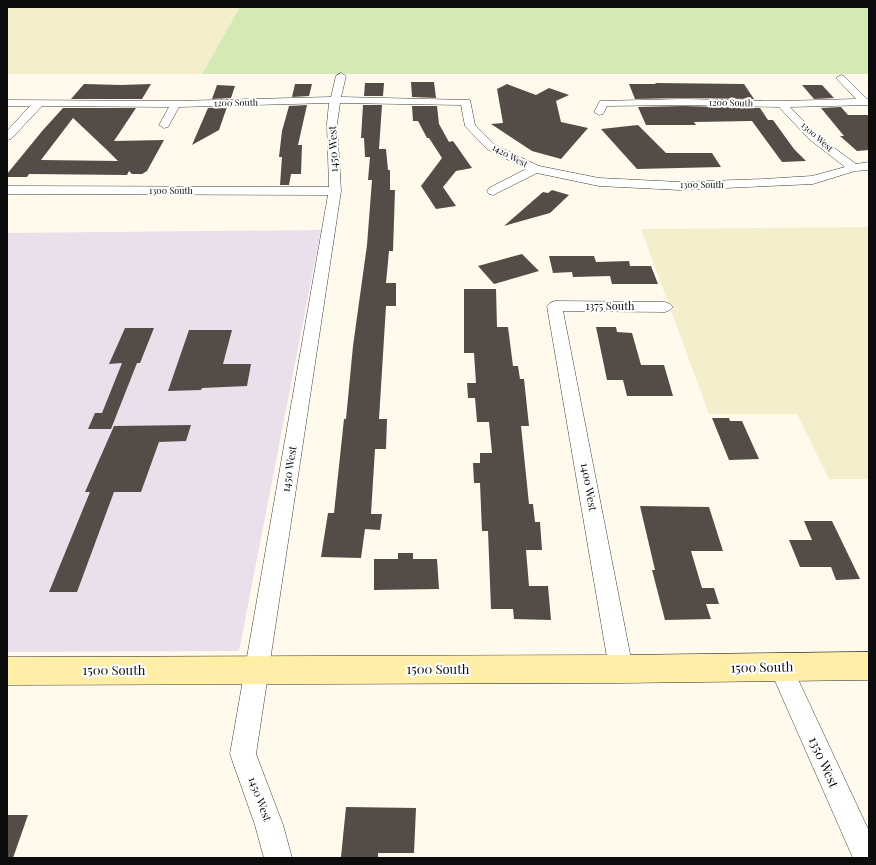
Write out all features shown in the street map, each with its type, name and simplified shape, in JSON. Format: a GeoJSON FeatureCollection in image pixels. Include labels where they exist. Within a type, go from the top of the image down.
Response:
{"type":"FeatureCollection","features":[{"type":"Feature","properties":{"kind":"street","name":"1450 West"},"geometry":{"type":"LineString","coordinates":[[278,858],[269,825],[243,754],[335,191],[332,124],[335,100],[341,76]]}},
{"type":"Feature","properties":{"kind":"street"},"geometry":{"type":"LineString","coordinates":[[841,78],[866,102]]}},
{"type":"Feature","properties":{"kind":"street","name":"1200 South"},"geometry":{"type":"LineString","coordinates":[[7,103],[176,104],[335,100],[466,102]]}},
{"type":"Feature","properties":{"kind":"street","name":"1420 West"},"geometry":{"type":"LineString","coordinates":[[466,102],[470,126],[491,147],[535,169]]}},
{"type":"Feature","properties":{"kind":"street","name":"1200 South"},"geometry":{"type":"LineString","coordinates":[[599,112],[604,103],[683,102],[782,104],[866,102]]}},
{"type":"Feature","properties":{"kind":"street"},"geometry":{"type":"LineString","coordinates":[[7,137],[38,103]]}},
{"type":"Feature","properties":{"kind":"street"},"geometry":{"type":"LineString","coordinates":[[164,126],[176,104]]}},
{"type":"Feature","properties":{"kind":"street","name":"1300 West"},"geometry":{"type":"LineString","coordinates":[[782,104],[813,137],[854,168]]}},
{"type":"Feature","properties":{"kind":"street","name":"1300 South"},"geometry":{"type":"LineString","coordinates":[[535,169],[599,182],[680,186],[813,180],[854,168],[869,166]]}},
{"type":"Feature","properties":{"kind":"street","name":"1420 West"},"geometry":{"type":"LineString","coordinates":[[493,191],[535,169]]}},
{"type":"Feature","properties":{"kind":"street","name":"1300 South"},"geometry":{"type":"LineString","coordinates":[[7,190],[335,191]]}},
{"type":"Feature","properties":{"kind":"street","name":"1375 South"},"geometry":{"type":"LineString","coordinates":[[556,306],[665,307]]}},
{"type":"Feature","properties":{"kind":"street","name":"1400 West"},"geometry":{"type":"LineString","coordinates":[[556,306],[621,668]]}},
{"type":"Feature","properties":{"kind":"street","name":"1350 West"},"geometry":{"type":"LineString","coordinates":[[780,666],[867,858]]}},
{"type":"Feature","properties":{"kind":"street","name":"1500 South"},"geometry":{"type":"LineString","coordinates":[[7,671],[869,666]]}},
{"type":"Feature","properties":{"kind":"shaded area"},"geometry":{"type":"Polygon","coordinates":[[[7,7],[240,7],[202,74],[7,74],[7,7]]]}},
{"type":"Feature","properties":{"kind":"shaded area"},"geometry":{"type":"Polygon","coordinates":[[[869,227],[869,479],[829,479],[797,414],[709,414],[641,229],[869,227]]]}},
{"type":"Feature","properties":{"kind":"shaded area"},"geometry":{"type":"Polygon","coordinates":[[[321,230],[239,651],[7,652],[7,233],[321,230]]]}},
{"type":"Feature","properties":{"kind":"green space"},"geometry":{"type":"Polygon","coordinates":[[[240,7],[869,7],[869,74],[202,74],[240,7]]]}},
{"type":"Feature","properties":{"kind":"building"},"geometry":{"type":"Polygon","coordinates":[[[411,82],[434,82],[436,98],[412,97],[411,82]]]}},
{"type":"Feature","properties":{"kind":"building"},"geometry":{"type":"Polygon","coordinates":[[[365,83],[384,83],[383,96],[364,96],[365,83]]]}},
{"type":"Feature","properties":{"kind":"building"},"geometry":{"type":"Polygon","coordinates":[[[655,83],[744,84],[754,99],[635,99],[629,84],[656,84],[655,83]]]}},
{"type":"Feature","properties":{"kind":"building"},"geometry":{"type":"Polygon","coordinates":[[[84,84],[151,84],[142,99],[71,99],[84,84]]]}},
{"type":"Feature","properties":{"kind":"building"},"geometry":{"type":"Polygon","coordinates":[[[295,84],[312,84],[309,96],[292,97],[295,84]]]}},
{"type":"Feature","properties":{"kind":"building"},"geometry":{"type":"Polygon","coordinates":[[[507,84],[536,95],[549,88],[569,95],[556,101],[561,122],[588,128],[561,159],[532,151],[491,124],[503,123],[497,89],[507,84]]]}},
{"type":"Feature","properties":{"kind":"building"},"geometry":{"type":"Polygon","coordinates":[[[217,85],[235,86],[231,98],[212,99],[217,85]]]}},
{"type":"Feature","properties":{"kind":"building"},"geometry":{"type":"Polygon","coordinates":[[[802,85],[822,85],[834,98],[814,99],[802,85]]]}},
{"type":"Feature","properties":{"kind":"building"},"geometry":{"type":"Polygon","coordinates":[[[307,105],[298,145],[302,145],[301,174],[291,174],[289,185],[280,185],[282,157],[279,157],[282,131],[289,106],[307,105]]]}},
{"type":"Feature","properties":{"kind":"building"},"geometry":{"type":"Polygon","coordinates":[[[363,105],[382,105],[379,149],[386,149],[388,170],[390,170],[390,190],[395,190],[393,251],[389,251],[386,283],[396,283],[396,306],[386,306],[379,419],[387,419],[386,449],[375,449],[371,514],[382,514],[380,530],[365,529],[361,558],[321,557],[328,513],[334,513],[344,419],[346,419],[353,346],[367,245],[372,180],[368,180],[370,157],[365,157],[364,138],[361,138],[363,105]]]}},
{"type":"Feature","properties":{"kind":"building"},"geometry":{"type":"Polygon","coordinates":[[[412,106],[437,106],[439,124],[449,142],[453,141],[472,168],[456,171],[443,187],[456,206],[436,209],[421,186],[442,158],[429,138],[427,138],[418,121],[413,121],[412,106]]]}},
{"type":"Feature","properties":{"kind":"building"},"geometry":{"type":"Polygon","coordinates":[[[683,106],[760,108],[768,120],[773,120],[794,149],[806,161],[782,162],[752,121],[694,122],[696,125],[646,125],[638,107],[683,106]]]}},
{"type":"Feature","properties":{"kind":"building"},"geometry":{"type":"Polygon","coordinates":[[[227,107],[219,130],[192,145],[208,108],[227,107]]]}},
{"type":"Feature","properties":{"kind":"building"},"geometry":{"type":"Polygon","coordinates":[[[841,107],[848,115],[869,115],[869,150],[857,151],[840,136],[844,136],[821,108],[841,107]]]}},
{"type":"Feature","properties":{"kind":"building"},"geometry":{"type":"Polygon","coordinates":[[[63,108],[136,108],[114,141],[164,140],[147,171],[142,174],[132,174],[129,171],[127,175],[29,174],[27,177],[7,177],[7,174],[63,108]],[[73,118],[41,160],[118,161],[73,118]]]}},
{"type":"Feature","properties":{"kind":"building"},"geometry":{"type":"Polygon","coordinates":[[[638,125],[666,153],[712,153],[721,167],[637,169],[601,129],[638,125]]]}},
{"type":"Feature","properties":{"kind":"building"},"geometry":{"type":"Polygon","coordinates":[[[552,190],[569,195],[550,213],[504,226],[543,192],[548,193],[552,190]]]}},
{"type":"Feature","properties":{"kind":"building"},"geometry":{"type":"Polygon","coordinates":[[[522,254],[539,271],[494,284],[478,266],[522,254]]]}},
{"type":"Feature","properties":{"kind":"building"},"geometry":{"type":"Polygon","coordinates":[[[549,256],[594,256],[596,262],[629,261],[630,266],[651,266],[658,284],[612,284],[610,276],[573,277],[572,272],[553,273],[549,256]]]}},
{"type":"Feature","properties":{"kind":"building"},"geometry":{"type":"Polygon","coordinates":[[[464,289],[496,289],[497,327],[508,327],[513,366],[518,366],[520,379],[524,379],[529,426],[521,426],[529,504],[533,504],[535,522],[540,522],[542,550],[526,550],[529,586],[548,586],[551,620],[514,619],[513,609],[491,609],[488,531],[482,531],[480,483],[474,483],[473,463],[480,463],[480,453],[492,453],[489,422],[477,422],[475,398],[468,398],[467,383],[476,383],[474,353],[464,353],[464,289]]]}},
{"type":"Feature","properties":{"kind":"building"},"geometry":{"type":"Polygon","coordinates":[[[596,327],[616,327],[617,332],[632,333],[641,365],[664,365],[673,396],[627,396],[623,380],[607,380],[596,327]]]}},
{"type":"Feature","properties":{"kind":"building"},"geometry":{"type":"Polygon","coordinates":[[[125,328],[154,328],[140,363],[137,363],[111,429],[88,429],[95,413],[102,413],[122,363],[109,364],[125,328]]]}},
{"type":"Feature","properties":{"kind":"building"},"geometry":{"type":"Polygon","coordinates":[[[189,330],[232,330],[223,364],[251,364],[247,386],[168,391],[189,330]]]}},
{"type":"Feature","properties":{"kind":"building"},"geometry":{"type":"Polygon","coordinates":[[[712,418],[729,418],[730,421],[742,421],[759,459],[729,460],[712,418]]]}},
{"type":"Feature","properties":{"kind":"building"},"geometry":{"type":"Polygon","coordinates":[[[191,425],[186,441],[159,442],[141,492],[114,492],[77,592],[49,592],[90,492],[85,492],[114,426],[191,425]]]}},
{"type":"Feature","properties":{"kind":"building"},"geometry":{"type":"Polygon","coordinates":[[[640,506],[709,507],[723,551],[691,551],[702,588],[714,588],[719,604],[706,604],[711,619],[665,620],[652,570],[655,570],[640,506]]]}},
{"type":"Feature","properties":{"kind":"building"},"geometry":{"type":"Polygon","coordinates":[[[804,521],[832,521],[860,579],[836,580],[831,567],[800,567],[789,540],[812,540],[804,521]]]}},
{"type":"Feature","properties":{"kind":"building"},"geometry":{"type":"Polygon","coordinates":[[[398,553],[413,553],[413,559],[437,559],[439,589],[374,590],[374,559],[398,559],[398,553]]]}},
{"type":"Feature","properties":{"kind":"building"},"geometry":{"type":"Polygon","coordinates":[[[346,807],[416,808],[414,853],[378,853],[378,858],[341,857],[346,807]]]}},
{"type":"Feature","properties":{"kind":"building"},"geometry":{"type":"Polygon","coordinates":[[[7,815],[28,815],[13,858],[7,858],[7,815]]]}}]}
